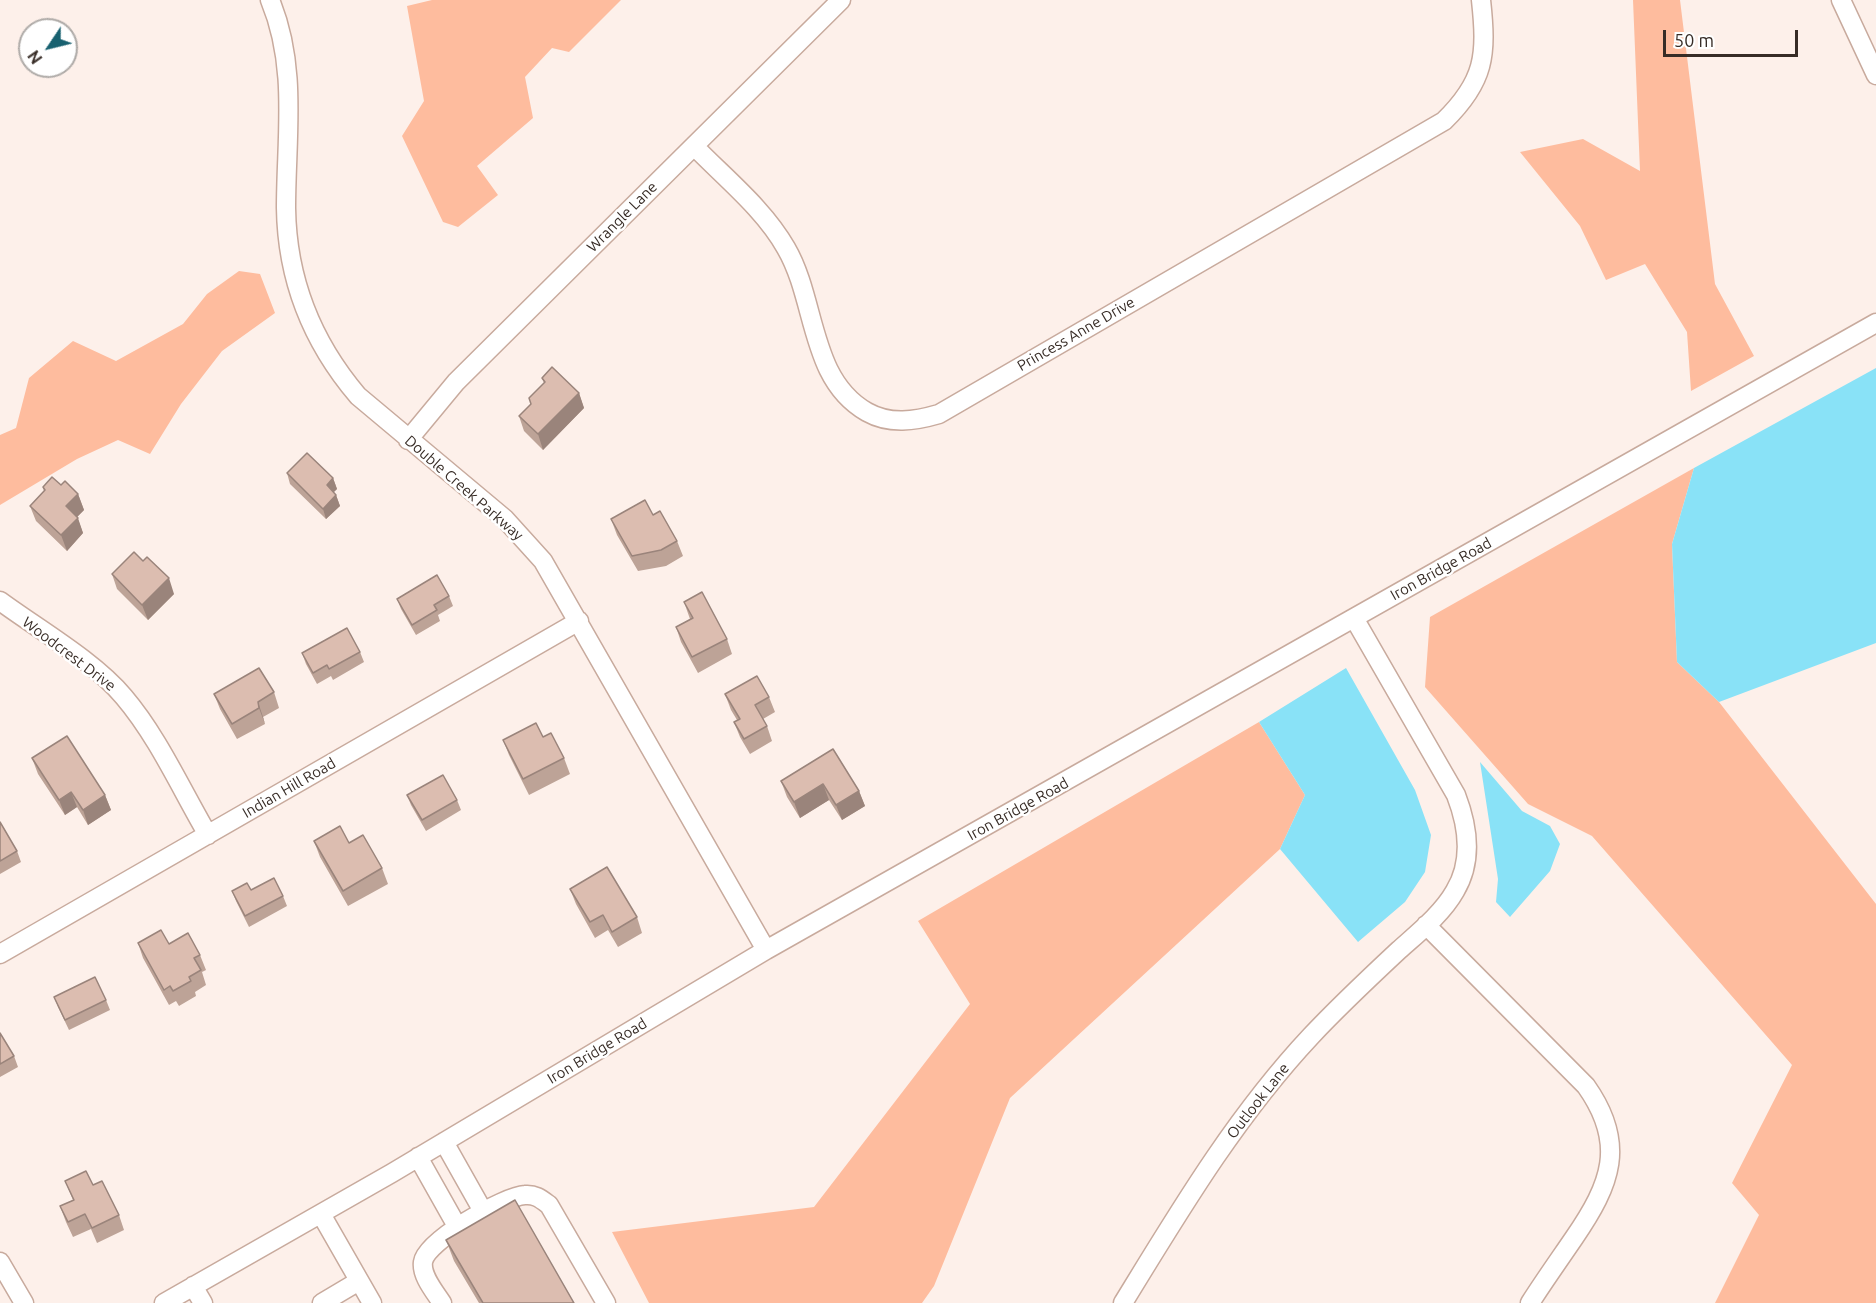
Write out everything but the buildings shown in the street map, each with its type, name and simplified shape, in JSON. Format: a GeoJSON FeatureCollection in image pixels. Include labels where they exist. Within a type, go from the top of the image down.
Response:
{"type":"FeatureCollection","features":[{"type":"Feature","properties":{"kind":"street","name":"Double Creek Parkway"},"geometry":{"type":"LineString","coordinates":[[270,0],[286,58],[290,110],[287,228],[290,260],[299,294],[315,333],[342,376],[358,396],[505,519],[543,561],[766,951]]}},
{"type":"Feature","properties":{"kind":"street","name":"Wrangle Lane"},"geometry":{"type":"LineString","coordinates":[[408,440],[456,382],[841,0]]}},
{"type":"Feature","properties":{"kind":"street","name":"Princess Anne Drive"},"geometry":{"type":"LineString","coordinates":[[694,146],[765,220],[786,247],[804,287],[826,365],[843,394],[854,404],[884,419],[923,419],[939,414],[1444,121],[1464,102],[1481,69],[1485,50],[1481,0]]}},
{"type":"Feature","properties":{"kind":"street"},"geometry":{"type":"LineString","coordinates":[[1841,0],[1876,75]]}},
{"type":"Feature","properties":{"kind":"street","name":"Iron Bridge Road"},"geometry":{"type":"LineString","coordinates":[[164,1303],[321,1214],[766,951],[1876,323]]}},
{"type":"Feature","properties":{"kind":"street","name":"Woodcrest Drive"},"geometry":{"type":"LineString","coordinates":[[0,601],[100,674],[125,698],[143,723],[208,835]]}},
{"type":"Feature","properties":{"kind":"street","name":"Outlook Lane"},"geometry":{"type":"LineString","coordinates":[[1122,1303],[1218,1153],[1281,1070],[1354,992],[1426,925],[1454,893],[1463,875],[1467,837],[1464,816],[1443,771],[1354,618]]}},
{"type":"Feature","properties":{"kind":"street","name":"Indian Hill Road"},"geometry":{"type":"LineString","coordinates":[[0,954],[579,621]]}},
{"type":"Feature","properties":{"kind":"street"},"geometry":{"type":"LineString","coordinates":[[1426,925],[1586,1086],[1604,1114],[1611,1143],[1606,1184],[1594,1209],[1530,1303]]}},
{"type":"Feature","properties":{"kind":"street"},"geometry":{"type":"LineString","coordinates":[[444,1142],[484,1213]]}},
{"type":"Feature","properties":{"kind":"street"},"geometry":{"type":"LineString","coordinates":[[418,1157],[458,1228]]}},
{"type":"Feature","properties":{"kind":"street"},"geometry":{"type":"LineString","coordinates":[[442,1303],[424,1273],[423,1260],[441,1239],[458,1228],[508,1198],[526,1195],[539,1197],[549,1205],[606,1303]]}},
{"type":"Feature","properties":{"kind":"street"},"geometry":{"type":"LineString","coordinates":[[321,1214],[372,1303]]}},
{"type":"Feature","properties":{"kind":"street"},"geometry":{"type":"LineString","coordinates":[[0,1262],[24,1303]]}},
{"type":"Feature","properties":{"kind":"street"},"geometry":{"type":"LineString","coordinates":[[321,1303],[359,1281]]}},
{"type":"Feature","properties":{"kind":"street"},"geometry":{"type":"LineString","coordinates":[[193,1286],[203,1303]]}},
{"type":"Feature","properties":{"kind":"shaded area"},"geometry":{"type":"Polygon","coordinates":[[[432,0],[621,0],[569,52],[552,48],[525,77],[533,118],[477,166],[498,195],[458,227],[443,222],[402,136],[424,101],[407,6],[432,0]]]}},
{"type":"Feature","properties":{"kind":"shaded area"},"geometry":{"type":"Polygon","coordinates":[[[1633,0],[1680,0],[1715,284],[1754,356],[1691,391],[1687,332],[1645,264],[1606,280],[1580,226],[1520,152],[1583,139],[1640,171],[1633,0]]]}},
{"type":"Feature","properties":{"kind":"shaded area"},"geometry":{"type":"Polygon","coordinates":[[[239,271],[260,274],[275,313],[222,351],[181,404],[150,454],[118,440],[77,459],[0,505],[0,435],[16,428],[29,378],[73,341],[116,361],[183,324],[207,294],[239,271]]]}},
{"type":"Feature","properties":{"kind":"shaded area"},"geometry":{"type":"Polygon","coordinates":[[[1694,468],[1672,544],[1677,662],[1719,702],[1876,904],[1876,1303],[1715,1303],[1759,1215],[1732,1183],[1792,1065],[1592,836],[1528,804],[1425,687],[1430,617],[1694,468]]]}},
{"type":"Feature","properties":{"kind":"shaded area"},"geometry":{"type":"Polygon","coordinates":[[[1259,722],[1305,795],[1280,849],[1010,1098],[934,1286],[922,1303],[649,1303],[612,1232],[814,1207],[970,1004],[918,921],[1259,722]]]}},
{"type":"Feature","properties":{"kind":"water"},"geometry":{"type":"Polygon","coordinates":[[[1876,368],[1876,643],[1719,702],[1677,662],[1672,544],[1694,468],[1876,368]]]}},
{"type":"Feature","properties":{"kind":"water"},"geometry":{"type":"Polygon","coordinates":[[[1346,668],[1415,790],[1431,835],[1425,872],[1405,902],[1358,942],[1280,849],[1305,795],[1259,722],[1346,668]]]}},
{"type":"Feature","properties":{"kind":"water"},"geometry":{"type":"Polygon","coordinates":[[[1480,762],[1522,811],[1550,826],[1560,844],[1550,871],[1510,917],[1496,902],[1498,879],[1480,762]]]}}]}
